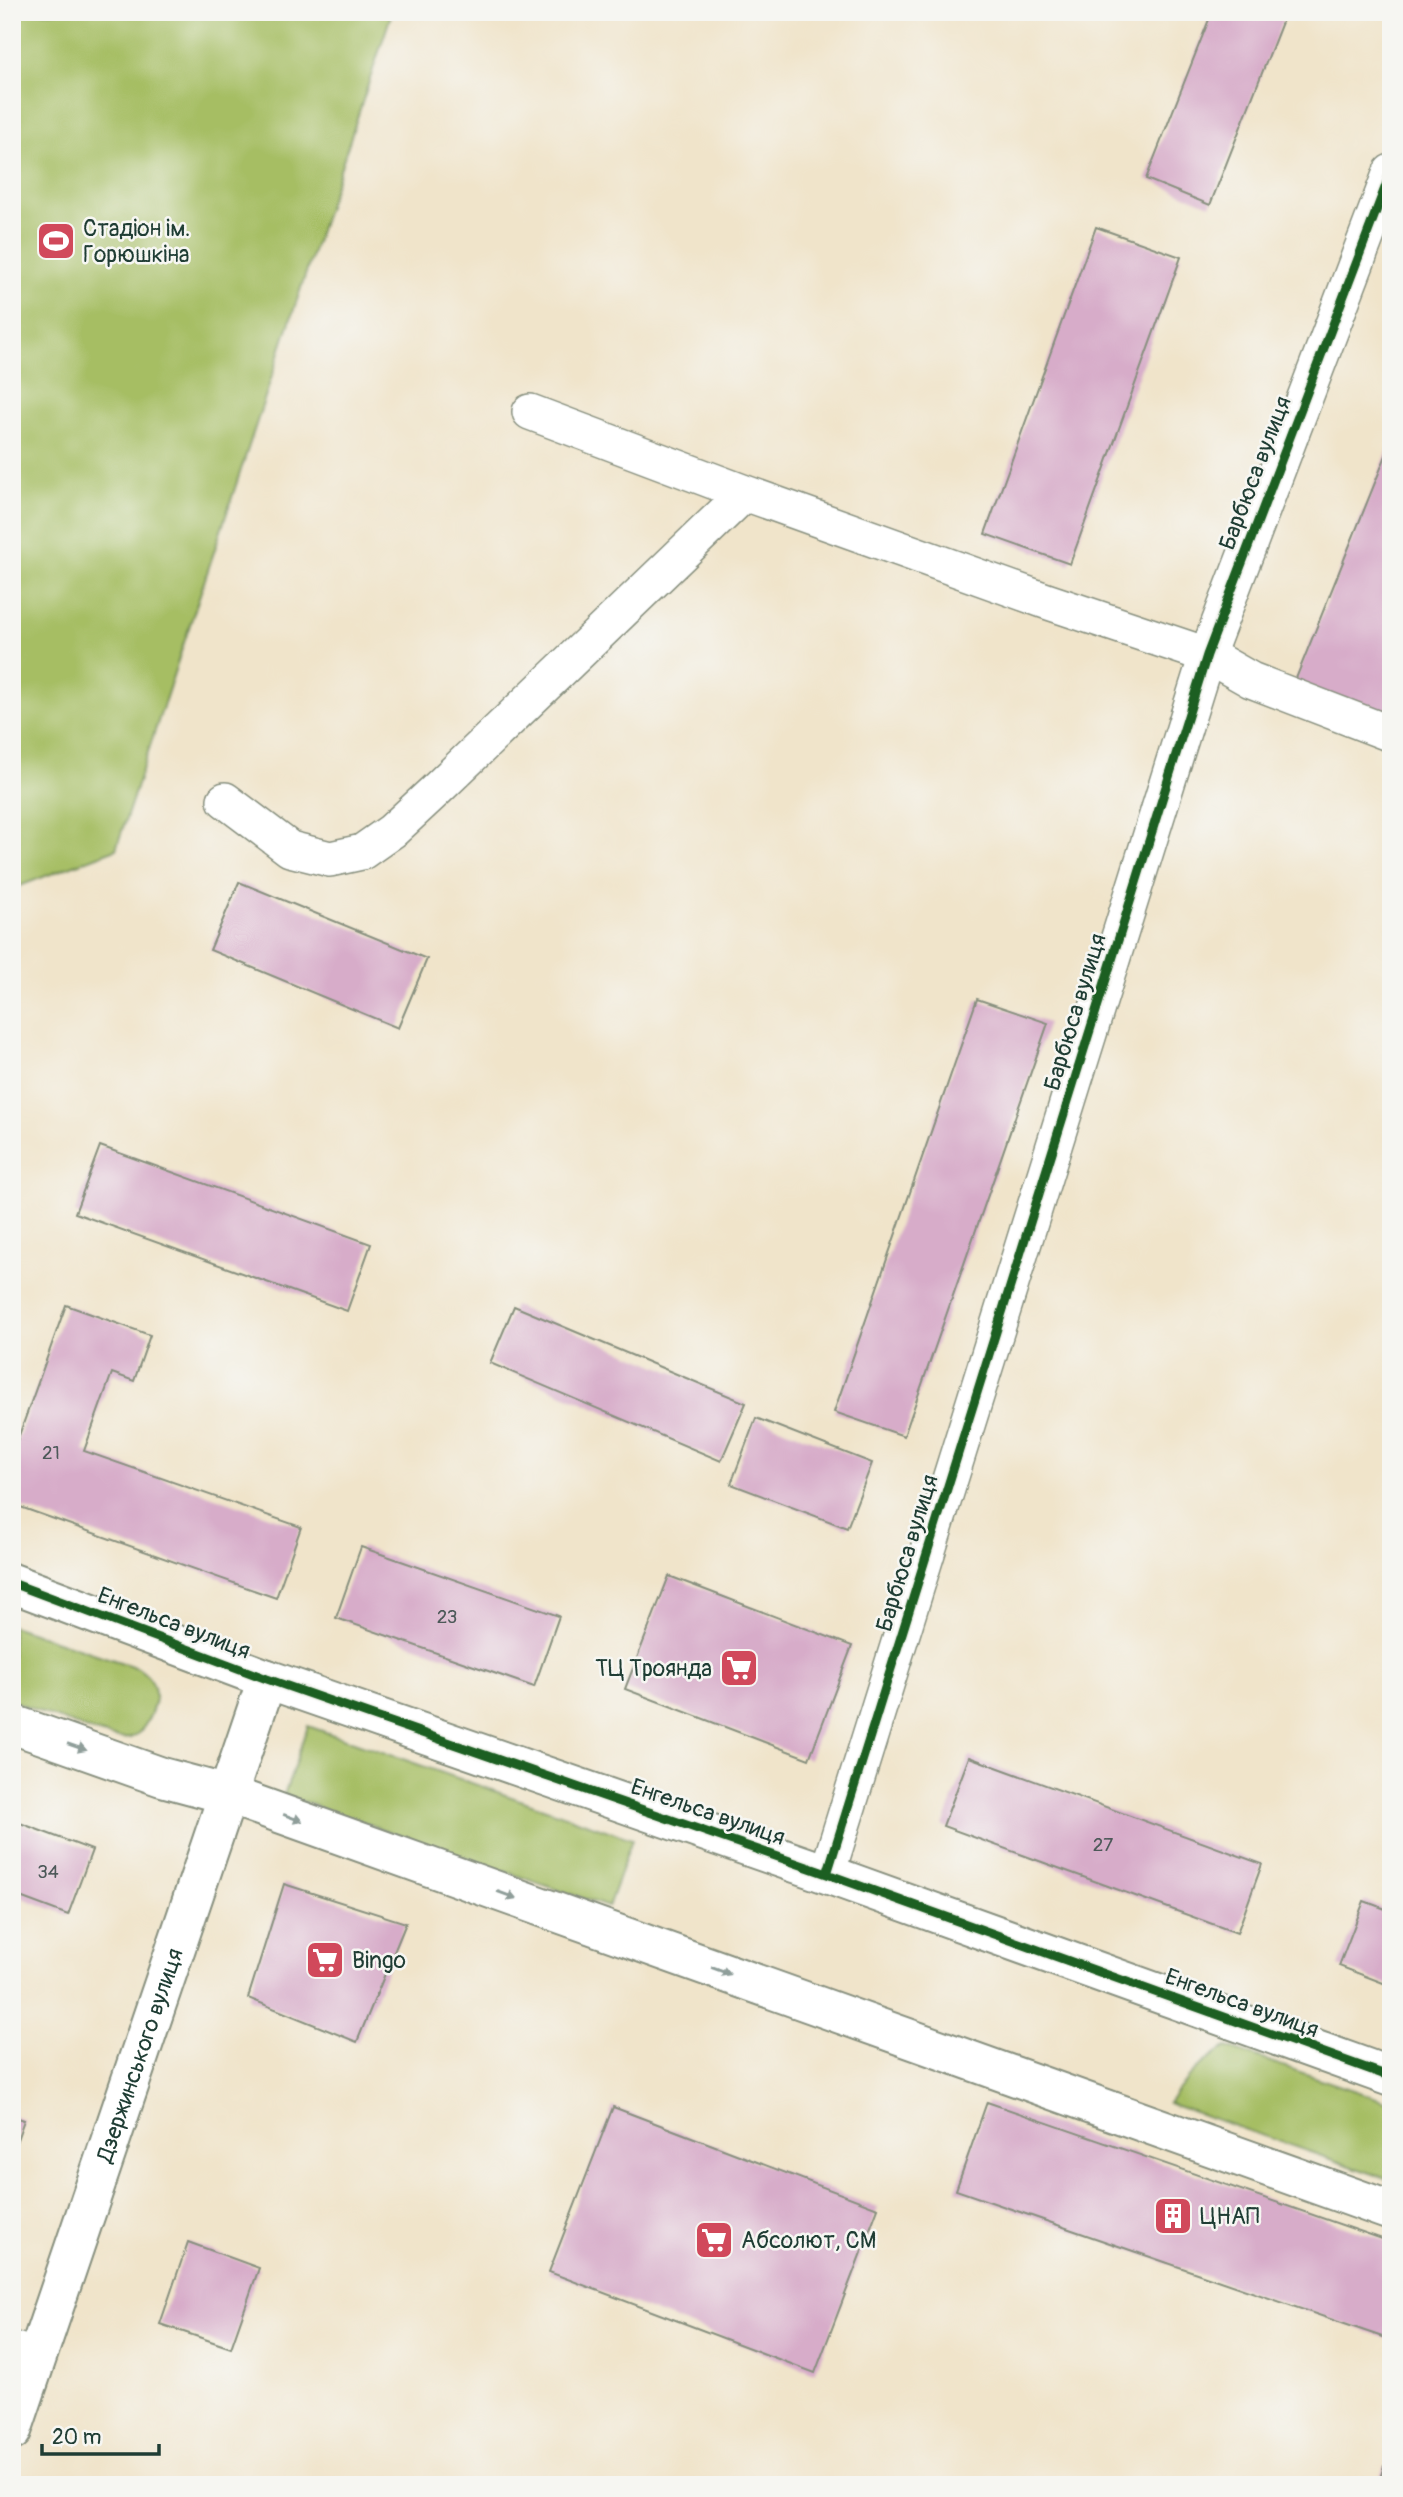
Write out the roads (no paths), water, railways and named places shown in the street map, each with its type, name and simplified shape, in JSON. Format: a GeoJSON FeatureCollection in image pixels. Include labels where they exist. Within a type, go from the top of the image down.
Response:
{"type":"FeatureCollection","features":[{"type":"Feature","properties":{"kind":"street","name":"Барбюса вулиця"},"geometry":{"type":"LineString","coordinates":[[827,1874],[1207,655],[1391,172]]}},
{"type":"Feature","properties":{"kind":"street"},"geometry":{"type":"LineString","coordinates":[[530,412],[1046,601],[1207,655],[1251,680],[1391,734]]}},
{"type":"Feature","properties":{"kind":"street"},"geometry":{"type":"LineString","coordinates":[[225,800],[290,849],[330,859],[362,852],[409,816],[746,493]]}},
{"type":"Feature","properties":{"kind":"street","name":"Енгельса вулиця"},"geometry":{"type":"LineString","coordinates":[[12,1583],[267,1679],[827,1874],[1391,2077]]}},
{"type":"Feature","properties":{"kind":"street","name":"Дзержинського вулиця"},"geometry":{"type":"LineString","coordinates":[[12,2431],[25,2353],[229,1796],[267,1679]]}},
{"type":"Feature","properties":{"kind":"street"},"geometry":{"type":"LineString","coordinates":[[12,1724],[162,1777],[229,1796],[1391,2211]]}},
{"type":"Feature","properties":{"kind":"place","name":"Стадіон ім. Горюшкіна"},"geometry":{"type":"Point","coordinates":[56,241]}},
{"type":"Feature","properties":{"kind":"place","name":"ТЦ Троянда"},"geometry":{"type":"Point","coordinates":[739,1668]}},
{"type":"Feature","properties":{"kind":"place","name":"Bingo"},"geometry":{"type":"Point","coordinates":[325,1960]}},
{"type":"Feature","properties":{"kind":"place","name":"ЦНАП"},"geometry":{"type":"Point","coordinates":[1173,2216]}},
{"type":"Feature","properties":{"kind":"place","name":"Абсолют, СМ"},"geometry":{"type":"Point","coordinates":[714,2240]}}]}
